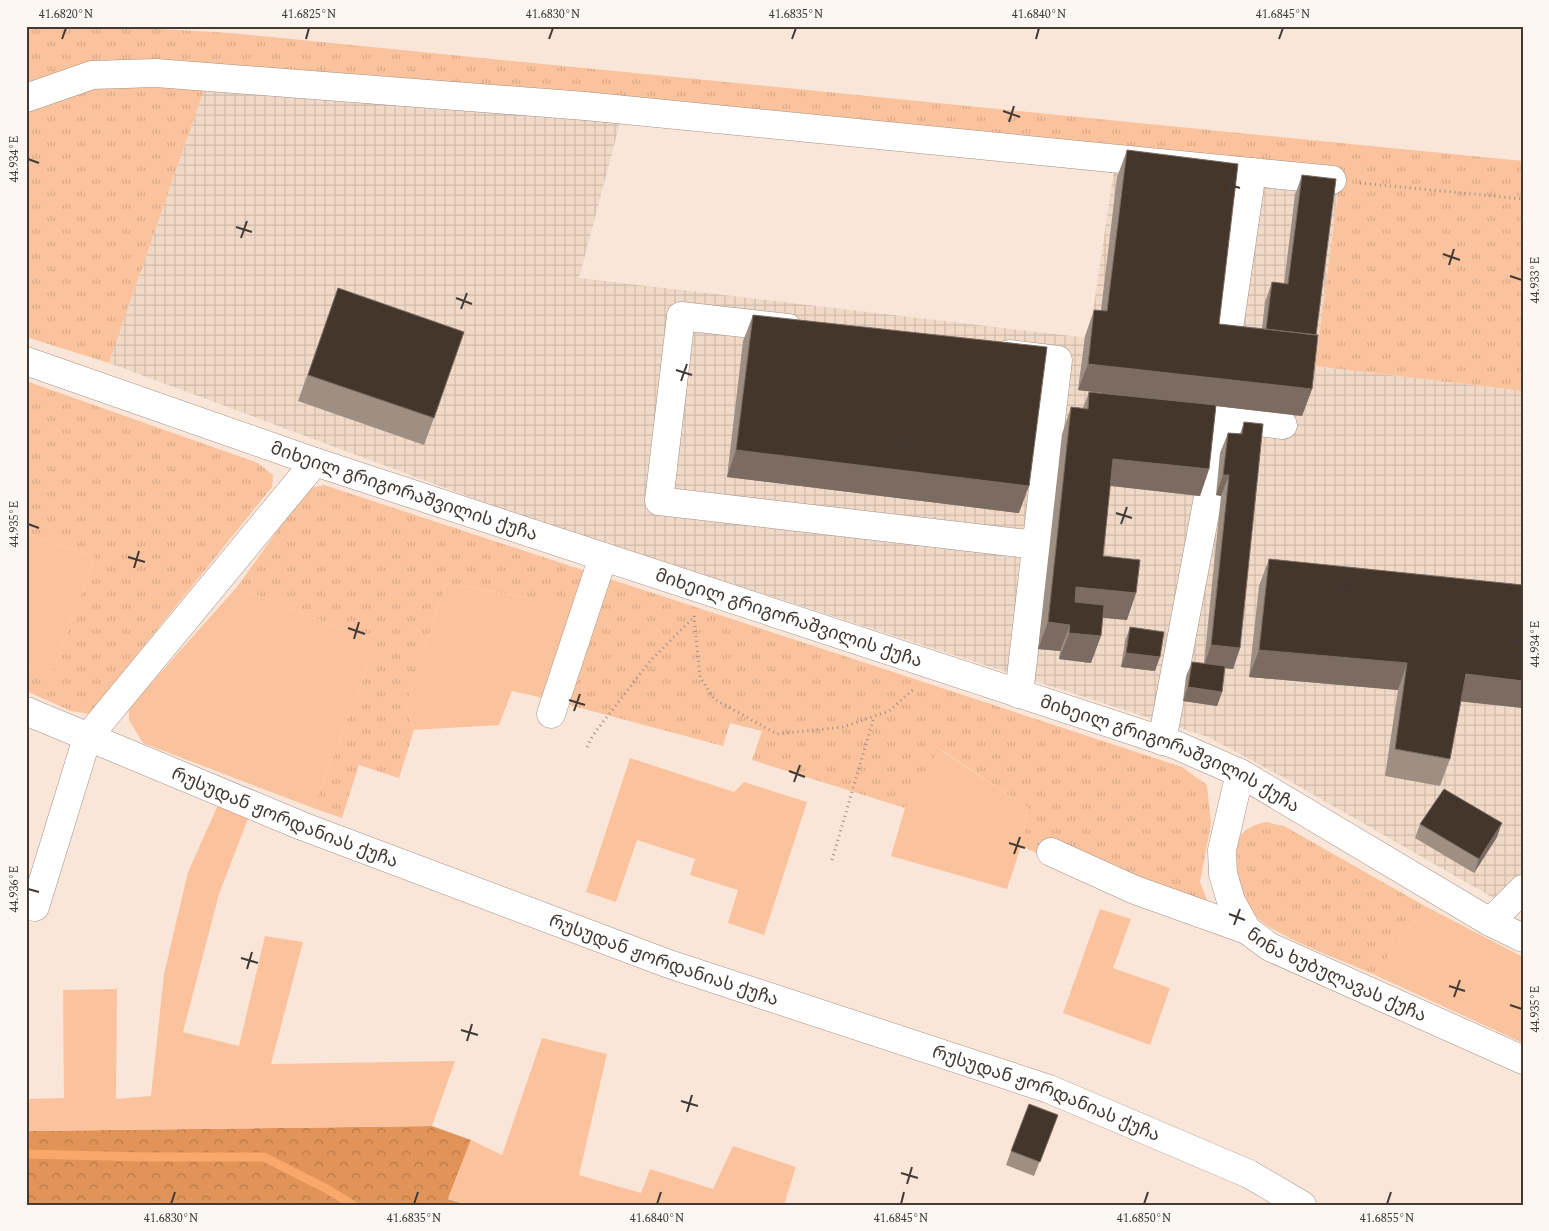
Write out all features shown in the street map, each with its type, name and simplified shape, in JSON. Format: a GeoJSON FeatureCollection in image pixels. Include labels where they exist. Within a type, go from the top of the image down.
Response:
{"type":"FeatureCollection","features":[{"type":"Feature","properties":{"kind":"street"},"geometry":{"type":"LineString","coordinates":[[26,98],[92,76],[156,73],[585,106],[1332,180]]}},
{"type":"Feature","properties":{"kind":"street"},"geometry":{"type":"LineString","coordinates":[[1228,336],[1252,172]]}},
{"type":"Feature","properties":{"kind":"street"},"geometry":{"type":"LineString","coordinates":[[816,332],[681,316],[659,501],[1036,545]]}},
{"type":"Feature","properties":{"kind":"street"},"geometry":{"type":"LineString","coordinates":[[981,351],[1058,360],[1019,694]]}},
{"type":"Feature","properties":{"kind":"street","name":"მიხეილ გრიგორაშვილის ქუჩა"},"geometry":{"type":"LineString","coordinates":[[26,361],[315,462],[1162,741],[1240,773],[1490,922],[1523,938]]}},
{"type":"Feature","properties":{"kind":"street"},"geometry":{"type":"LineString","coordinates":[[1184,413],[1284,425]]}},
{"type":"Feature","properties":{"kind":"street"},"geometry":{"type":"LineString","coordinates":[[1162,741],[1223,418]]}},
{"type":"Feature","properties":{"kind":"street"},"geometry":{"type":"LineString","coordinates":[[37,907],[88,738],[315,462]]}},
{"type":"Feature","properties":{"kind":"street"},"geometry":{"type":"LineString","coordinates":[[551,714],[603,557]]}},
{"type":"Feature","properties":{"kind":"street","name":"რუსუდან ჟორდანიას ქუჩა"},"geometry":{"type":"LineString","coordinates":[[26,711],[302,826],[669,964],[1049,1089],[1250,1174],[1302,1205]]}},
{"type":"Feature","properties":{"kind":"street","name":"ნინა ხუბულავას ქუჩა"},"geometry":{"type":"LineString","coordinates":[[1240,773],[1222,850],[1223,874],[1231,901],[1247,930],[1270,947],[1523,1060]]}},
{"type":"Feature","properties":{"kind":"street"},"geometry":{"type":"LineString","coordinates":[[1051,852],[1135,890],[1247,930]]}},
{"type":"Feature","properties":{"kind":"street"},"geometry":{"type":"LineString","coordinates":[[1490,922],[1523,889]]}},
{"type":"Feature","properties":{"kind":"path"},"geometry":{"type":"LineString","coordinates":[[1332,180],[1523,199]]}},
{"type":"Feature","properties":{"kind":"path"},"geometry":{"type":"LineString","coordinates":[[587,746],[593,735],[650,662],[716,594]]}},
{"type":"Feature","properties":{"kind":"path"},"geometry":{"type":"LineString","coordinates":[[694,616],[700,676],[714,699],[777,734],[843,726],[889,711],[938,668]]}},
{"type":"Feature","properties":{"kind":"path"},"geometry":{"type":"LineString","coordinates":[[832,860],[874,716]]}},
{"type":"Feature","properties":{"kind":"shaded area"},"geometry":{"type":"Polygon","coordinates":[[[206,84],[620,123],[579,278],[1089,338],[1114,170],[1338,194],[1315,366],[1523,391],[1523,874],[1497,900],[1279,775],[1208,737],[510,512],[109,363],[206,84]]]}},
{"type":"Feature","properties":{"kind":"green space"},"geometry":{"type":"Polygon","coordinates":[[[26,26],[108,26],[231,33],[1523,161],[1523,391],[1315,366],[1338,194],[1339,167],[160,59],[83,64],[26,84],[26,26]]]}},
{"type":"Feature","properties":{"kind":"green space"},"geometry":{"type":"Polygon","coordinates":[[[93,82],[206,84],[109,363],[26,337],[26,110],[93,82]]]}},
{"type":"Feature","properties":{"kind":"green space"},"geometry":{"type":"Polygon","coordinates":[[[26,381],[258,463],[273,475],[272,487],[89,714],[71,711],[26,691],[26,663],[53,673],[94,557],[26,533],[26,381]]]}},
{"type":"Feature","properties":{"kind":"green space"},"geometry":{"type":"Polygon","coordinates":[[[324,485],[1182,767],[1207,785],[1211,824],[1200,882],[1222,937],[1021,846],[1028,808],[940,749],[905,808],[752,760],[762,731],[730,723],[723,746],[543,698],[573,606],[446,583],[406,707],[414,730],[399,778],[359,765],[342,818],[313,808],[377,643],[237,587],[307,489],[324,485]]]}},
{"type":"Feature","properties":{"kind":"green space"},"geometry":{"type":"Polygon","coordinates":[[[26,533],[94,557],[53,673],[26,663],[26,533]]]}},
{"type":"Feature","properties":{"kind":"green space"},"geometry":{"type":"Polygon","coordinates":[[[446,583],[574,606],[543,698],[512,691],[499,725],[414,730],[406,707],[446,583]]]}},
{"type":"Feature","properties":{"kind":"green space"},"geometry":{"type":"Polygon","coordinates":[[[237,587],[377,643],[313,808],[143,743],[129,720],[129,708],[237,587]]]}},
{"type":"Feature","properties":{"kind":"green space"},"geometry":{"type":"Polygon","coordinates":[[[939,749],[1028,808],[1021,846],[1007,889],[891,856],[905,808],[939,749]]]}},
{"type":"Feature","properties":{"kind":"green space"},"geometry":{"type":"Polygon","coordinates":[[[630,758],[734,792],[744,782],[807,802],[764,935],[728,923],[738,890],[690,875],[695,859],[637,840],[616,902],[586,892],[630,758]]]}},
{"type":"Feature","properties":{"kind":"green space"},"geometry":{"type":"Polygon","coordinates":[[[218,805],[249,816],[219,894],[183,1032],[239,1046],[265,936],[303,942],[271,1064],[455,1061],[432,1126],[26,1131],[26,1099],[64,1098],[63,990],[117,989],[116,1099],[151,1096],[164,974],[188,872],[218,805]]]}},
{"type":"Feature","properties":{"kind":"green space"},"geometry":{"type":"Polygon","coordinates":[[[1266,822],[1284,826],[1425,906],[1375,975],[1281,934],[1261,921],[1247,905],[1235,875],[1234,854],[1240,836],[1244,832],[1253,826],[1266,822]]]}},
{"type":"Feature","properties":{"kind":"green space"},"geometry":{"type":"Polygon","coordinates":[[[1425,906],[1523,957],[1523,1043],[1375,975],[1425,906]]]}},
{"type":"Feature","properties":{"kind":"green space"},"geometry":{"type":"Polygon","coordinates":[[[1100,909],[1131,919],[1113,968],[1170,988],[1150,1045],[1063,1013],[1100,909]]]}},
{"type":"Feature","properties":{"kind":"green space"},"geometry":{"type":"Polygon","coordinates":[[[542,1038],[607,1054],[579,1175],[641,1193],[650,1169],[713,1189],[733,1146],[796,1167],[784,1205],[467,1205],[448,1199],[471,1140],[502,1155],[542,1038]]]}},
{"type":"Feature","properties":{"kind":"green space"},"geometry":{"type":"Polygon","coordinates":[[[432,1126],[471,1140],[448,1199],[467,1205],[26,1205],[26,1131],[432,1126]]]}},
{"type":"Feature","properties":{"kind":"building"},"geometry":{"type":"Polygon","coordinates":[[[1127,150],[1238,164],[1219,324],[1318,335],[1312,389],[1088,364],[1094,310],[1107,311],[1127,150]]]}},
{"type":"Feature","properties":{"kind":"building"},"geometry":{"type":"Polygon","coordinates":[[[1302,175],[1336,179],[1316,335],[1266,329],[1272,282],[1288,284],[1302,175]]]}},
{"type":"Feature","properties":{"kind":"building"},"geometry":{"type":"Polygon","coordinates":[[[338,288],[464,332],[434,418],[308,375],[338,288]]]}},
{"type":"Feature","properties":{"kind":"building"},"geometry":{"type":"Polygon","coordinates":[[[753,315],[1047,347],[1029,486],[736,450],[753,315]]]}},
{"type":"Feature","properties":{"kind":"building"},"geometry":{"type":"Polygon","coordinates":[[[1089,392],[1216,405],[1209,469],[1113,459],[1103,556],[1140,560],[1136,593],[1076,587],[1075,602],[1104,605],[1101,636],[1069,633],[1070,625],[1048,622],[1071,407],[1088,409],[1089,392]]]}},
{"type":"Feature","properties":{"kind":"building"},"geometry":{"type":"Polygon","coordinates":[[[1244,422],[1263,424],[1240,648],[1211,645],[1229,475],[1223,475],[1228,433],[1242,434],[1244,422]]]}},
{"type":"Feature","properties":{"kind":"building"},"geometry":{"type":"Polygon","coordinates":[[[1269,559],[1523,585],[1523,681],[1466,674],[1450,759],[1395,749],[1407,663],[1259,650],[1269,559]]]}},
{"type":"Feature","properties":{"kind":"building"},"geometry":{"type":"Polygon","coordinates":[[[1130,627],[1164,632],[1160,657],[1126,653],[1130,627]]]}},
{"type":"Feature","properties":{"kind":"building"},"geometry":{"type":"Polygon","coordinates":[[[1192,662],[1225,666],[1222,692],[1188,687],[1192,662]]]}},
{"type":"Feature","properties":{"kind":"building"},"geometry":{"type":"Polygon","coordinates":[[[1444,789],[1502,823],[1479,859],[1420,824],[1444,789]]]}},
{"type":"Feature","properties":{"kind":"building"},"geometry":{"type":"Polygon","coordinates":[[[1029,1104],[1058,1115],[1040,1162],[1011,1151],[1029,1104]]]}},
{"type":"Feature","properties":{"kind":"waterway"},"geometry":{"type":"LineString","coordinates":[[26,1154],[264,1157],[327,1189],[353,1205]]}}]}
